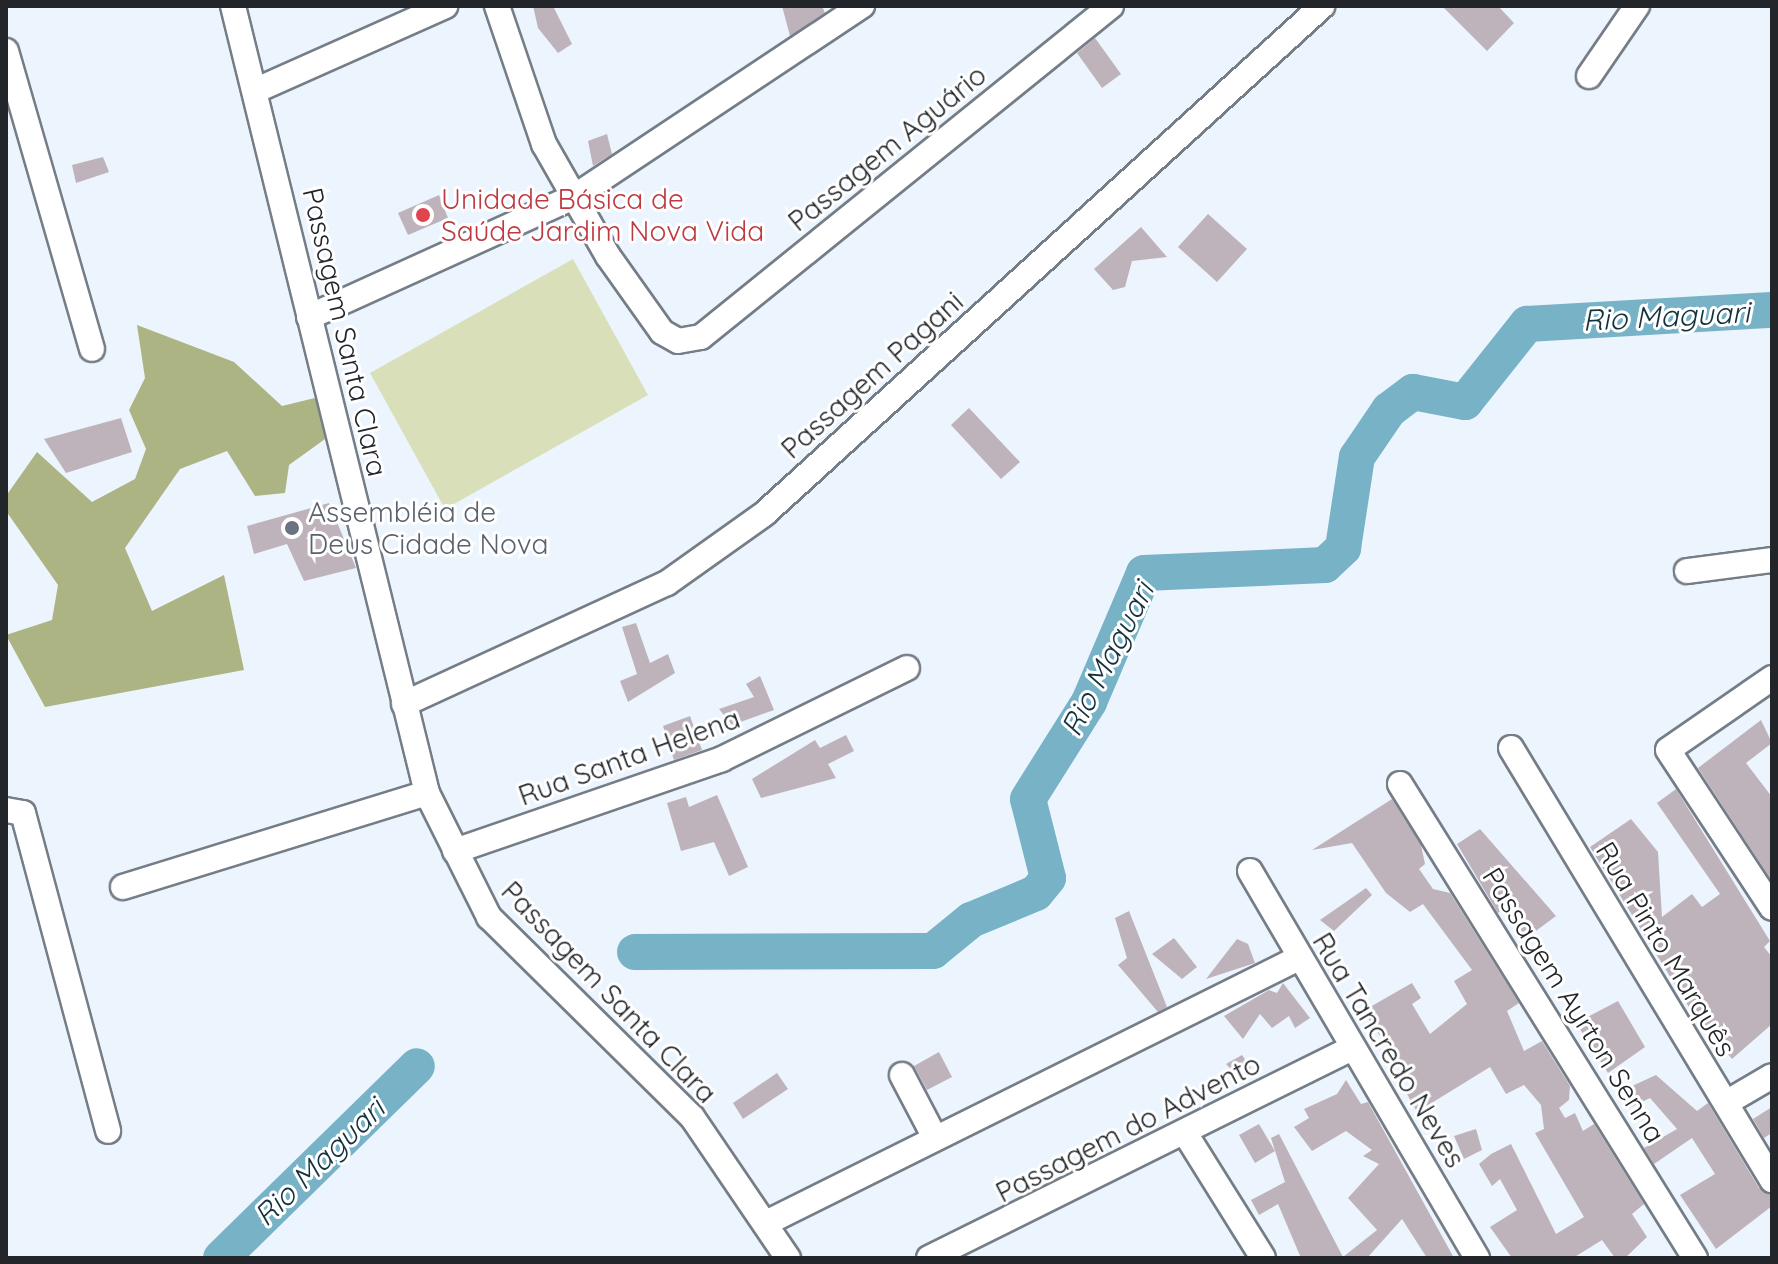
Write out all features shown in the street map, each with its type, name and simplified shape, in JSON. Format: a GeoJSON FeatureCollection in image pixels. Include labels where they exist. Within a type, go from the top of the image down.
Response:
{"type":"FeatureCollection","features":[{"type":"Feature","properties":{"kind":"street","name":"Passagem Santa Clara"},"geometry":{"type":"LineString","coordinates":[[233,6],[259,89],[309,317],[427,793],[489,917],[640,1060],[692,1117],[788,1258]]}},
{"type":"Feature","properties":{"kind":"street"},"geometry":{"type":"LineString","coordinates":[[259,89],[445,6]]}},
{"type":"Feature","properties":{"kind":"street"},"geometry":{"type":"LineString","coordinates":[[497,6],[544,144],[574,197]]}},
{"type":"Feature","properties":{"kind":"street"},"geometry":{"type":"LineString","coordinates":[[309,317],[574,197],[862,6]]}},
{"type":"Feature","properties":{"kind":"street","name":"Passagem Aguário"},"geometry":{"type":"LineString","coordinates":[[574,197],[662,332],[678,341],[701,337],[1111,6]]}},
{"type":"Feature","properties":{"kind":"street","name":"Passagem Pagani"},"geometry":{"type":"LineString","coordinates":[[404,704],[656,589],[764,514],[1322,6]]}},
{"type":"Feature","properties":{"kind":"street"},"geometry":{"type":"LineString","coordinates":[[1589,76],[1637,6]]}},
{"type":"Feature","properties":{"kind":"street"},"geometry":{"type":"LineString","coordinates":[[6,51],[92,349]]}},
{"type":"Feature","properties":{"kind":"street"},"geometry":{"type":"LineString","coordinates":[[1687,571],[1772,560]]}},
{"type":"Feature","properties":{"kind":"street","name":"Rua Santa Helena"},"geometry":{"type":"LineString","coordinates":[[455,851],[722,759],[907,668]]}},
{"type":"Feature","properties":{"kind":"street"},"geometry":{"type":"LineString","coordinates":[[1772,678],[1668,750],[1772,908]]}},
{"type":"Feature","properties":{"kind":"street","name":"Rua Pinto Marquês"},"geometry":{"type":"LineString","coordinates":[[1511,748],[1772,1180]]}},
{"type":"Feature","properties":{"kind":"street","name":"Passagem Ayrton Senna"},"geometry":{"type":"LineString","coordinates":[[1400,784],[1695,1258]]}},
{"type":"Feature","properties":{"kind":"street"},"geometry":{"type":"LineString","coordinates":[[123,887],[427,793]]}},
{"type":"Feature","properties":{"kind":"street"},"geometry":{"type":"LineString","coordinates":[[6,810],[23,813],[108,1131]]}},
{"type":"Feature","properties":{"kind":"street","name":"Rua Tancredo Neves"},"geometry":{"type":"LineString","coordinates":[[1250,871],[1477,1258]]}},
{"type":"Feature","properties":{"kind":"street"},"geometry":{"type":"LineString","coordinates":[[766,1223],[934,1136],[1299,958]]}},
{"type":"Feature","properties":{"kind":"street","name":"Passagem do Advento"},"geometry":{"type":"LineString","coordinates":[[929,1258],[974,1249],[1185,1133],[1352,1048]]}},
{"type":"Feature","properties":{"kind":"street"},"geometry":{"type":"LineString","coordinates":[[902,1075],[934,1136]]}},
{"type":"Feature","properties":{"kind":"street"},"geometry":{"type":"LineString","coordinates":[[1726,1103],[1772,1076]]}},
{"type":"Feature","properties":{"kind":"street"},"geometry":{"type":"LineString","coordinates":[[1185,1133],[1263,1258]]}},
{"type":"Feature","properties":{"kind":"green space"},"geometry":{"type":"Polygon","coordinates":[[[573,259],[648,395],[445,509],[370,373],[573,259]]]}},
{"type":"Feature","properties":{"kind":"green space"},"geometry":{"type":"Polygon","coordinates":[[[137,325],[234,362],[282,406],[319,397],[325,439],[289,465],[285,493],[255,496],[227,451],[180,469],[125,548],[152,611],[224,575],[244,670],[45,707],[6,635],[52,620],[58,585],[6,511],[6,496],[37,452],[92,502],[135,479],[146,449],[129,410],[145,378],[137,325]]]}},
{"type":"Feature","properties":{"kind":"building"},"geometry":{"type":"Polygon","coordinates":[[[533,6],[553,6],[572,44],[558,53],[538,28],[533,6]]]}},
{"type":"Feature","properties":{"kind":"building"},"geometry":{"type":"Polygon","coordinates":[[[782,6],[822,6],[825,13],[790,36],[782,6]]]}},
{"type":"Feature","properties":{"kind":"building"},"geometry":{"type":"Polygon","coordinates":[[[1442,6],[1498,6],[1514,23],[1487,51],[1442,6]]]}},
{"type":"Feature","properties":{"kind":"building"},"geometry":{"type":"Polygon","coordinates":[[[1095,38],[1121,74],[1102,88],[1077,53],[1095,38]]]}},
{"type":"Feature","properties":{"kind":"building"},"geometry":{"type":"Polygon","coordinates":[[[607,134],[612,154],[593,166],[588,141],[607,134]]]}},
{"type":"Feature","properties":{"kind":"building"},"geometry":{"type":"Polygon","coordinates":[[[103,157],[109,172],[76,183],[72,165],[103,157]]]}},
{"type":"Feature","properties":{"kind":"building","name":"Unidade Básica de Saúde Jardim Nova Vida"},"geometry":{"type":"Polygon","coordinates":[[[439,195],[448,218],[408,235],[398,213],[439,195]]]}},
{"type":"Feature","properties":{"kind":"building"},"geometry":{"type":"Polygon","coordinates":[[[1208,214],[1247,249],[1217,282],[1178,247],[1208,214]]]}},
{"type":"Feature","properties":{"kind":"building"},"geometry":{"type":"Polygon","coordinates":[[[1141,227],[1167,257],[1132,261],[1125,287],[1113,290],[1094,269],[1141,227]]]}},
{"type":"Feature","properties":{"kind":"building"},"geometry":{"type":"Polygon","coordinates":[[[969,408],[1020,462],[1001,479],[951,425],[969,408]]]}},
{"type":"Feature","properties":{"kind":"building"},"geometry":{"type":"Polygon","coordinates":[[[121,418],[132,452],[66,473],[44,439],[121,418]]]}},
{"type":"Feature","properties":{"kind":"building"},"geometry":{"type":"Polygon","coordinates":[[[329,503],[356,568],[304,581],[287,544],[254,554],[247,526],[329,503]]]}},
{"type":"Feature","properties":{"kind":"building"},"geometry":{"type":"Polygon","coordinates":[[[636,623],[650,663],[668,654],[675,673],[628,702],[620,681],[637,674],[622,627],[636,623]]]}},
{"type":"Feature","properties":{"kind":"building"},"geometry":{"type":"Polygon","coordinates":[[[760,676],[774,710],[732,725],[719,709],[754,697],[746,684],[760,676]]]}},
{"type":"Feature","properties":{"kind":"building"},"geometry":{"type":"Polygon","coordinates":[[[690,716],[702,750],[674,760],[663,726],[690,716]]]}},
{"type":"Feature","properties":{"kind":"building"},"geometry":{"type":"Polygon","coordinates":[[[1761,720],[1772,743],[1746,763],[1772,797],[1770,878],[1698,768],[1761,720]]]}},
{"type":"Feature","properties":{"kind":"building"},"geometry":{"type":"Polygon","coordinates":[[[846,735],[854,751],[828,764],[836,778],[761,798],[752,779],[815,740],[820,748],[846,735]]]}},
{"type":"Feature","properties":{"kind":"building"},"geometry":{"type":"Polygon","coordinates":[[[1676,789],[1770,941],[1764,947],[1772,957],[1772,1024],[1732,1059],[1692,1012],[1590,847],[1631,819],[1658,852],[1662,917],[1692,894],[1702,907],[1720,894],[1657,803],[1676,789]]]}},
{"type":"Feature","properties":{"kind":"building"},"geometry":{"type":"Polygon","coordinates":[[[717,795],[748,867],[729,876],[714,842],[681,851],[667,803],[686,797],[689,807],[717,795]]]}},
{"type":"Feature","properties":{"kind":"building"},"geometry":{"type":"Polygon","coordinates":[[[1392,799],[1421,845],[1425,864],[1419,869],[1433,889],[1450,893],[1519,1003],[1507,1011],[1524,1051],[1542,1041],[1570,1086],[1569,1100],[1559,1108],[1565,1118],[1575,1113],[1583,1131],[1594,1124],[1644,1204],[1632,1214],[1647,1237],[1625,1258],[1615,1258],[1602,1240],[1573,1258],[1512,1258],[1490,1227],[1517,1210],[1500,1179],[1492,1186],[1479,1164],[1491,1154],[1511,1144],[1556,1234],[1584,1217],[1535,1133],[1544,1129],[1541,1105],[1524,1085],[1506,1094],[1490,1067],[1417,1112],[1407,1094],[1416,1089],[1363,1011],[1412,983],[1421,998],[1412,1004],[1430,1034],[1467,1004],[1454,981],[1472,970],[1423,904],[1410,912],[1386,893],[1352,843],[1312,850],[1392,799]]]}},
{"type":"Feature","properties":{"kind":"building"},"geometry":{"type":"Polygon","coordinates":[[[1480,829],[1556,916],[1525,939],[1503,908],[1498,913],[1457,844],[1480,829]]]}},
{"type":"Feature","properties":{"kind":"building"},"geometry":{"type":"Polygon","coordinates":[[[1366,888],[1372,895],[1334,931],[1320,920],[1366,888]]]}},
{"type":"Feature","properties":{"kind":"building"},"geometry":{"type":"Polygon","coordinates":[[[1129,911],[1167,1007],[1158,1012],[1118,965],[1127,958],[1115,918],[1129,911]]]}},
{"type":"Feature","properties":{"kind":"building"},"geometry":{"type":"Polygon","coordinates":[[[1174,938],[1197,967],[1182,979],[1152,954],[1174,938]]]}},
{"type":"Feature","properties":{"kind":"building"},"geometry":{"type":"Polygon","coordinates":[[[1237,939],[1248,944],[1255,963],[1206,979],[1237,939]]]}},
{"type":"Feature","properties":{"kind":"building"},"geometry":{"type":"Polygon","coordinates":[[[1283,983],[1310,1018],[1295,1028],[1289,1016],[1272,1028],[1260,1014],[1243,1039],[1224,1016],[1269,990],[1277,993],[1283,983]]]}},
{"type":"Feature","properties":{"kind":"building"},"geometry":{"type":"Polygon","coordinates":[[[1618,1001],[1645,1047],[1608,1073],[1576,1023],[1618,1001]]]}},
{"type":"Feature","properties":{"kind":"building"},"geometry":{"type":"Polygon","coordinates":[[[939,1052],[952,1077],[927,1090],[914,1066],[939,1052]]]}},
{"type":"Feature","properties":{"kind":"building"},"geometry":{"type":"Polygon","coordinates":[[[1242,1055],[1251,1068],[1240,1079],[1226,1064],[1242,1055]]]}},
{"type":"Feature","properties":{"kind":"building"},"geometry":{"type":"Polygon","coordinates":[[[777,1073],[788,1089],[743,1119],[733,1103],[777,1073]]]}},
{"type":"Feature","properties":{"kind":"building"},"geometry":{"type":"Polygon","coordinates":[[[1656,1075],[1697,1111],[1708,1103],[1759,1188],[1772,1195],[1772,1206],[1716,1249],[1680,1195],[1715,1174],[1692,1138],[1654,1164],[1644,1148],[1677,1129],[1650,1098],[1629,1108],[1619,1092],[1656,1075]]]}},
{"type":"Feature","properties":{"kind":"building"},"geometry":{"type":"Polygon","coordinates":[[[1346,1080],[1361,1104],[1368,1102],[1454,1258],[1427,1258],[1402,1219],[1367,1258],[1301,1258],[1278,1204],[1259,1215],[1251,1200],[1285,1182],[1271,1138],[1279,1134],[1343,1257],[1377,1230],[1348,1198],[1379,1164],[1363,1156],[1372,1150],[1346,1131],[1312,1151],[1294,1127],[1309,1118],[1304,1109],[1337,1094],[1346,1080]]]}},
{"type":"Feature","properties":{"kind":"building"},"geometry":{"type":"Polygon","coordinates":[[[1772,1107],[1772,1133],[1764,1138],[1753,1119],[1772,1107]]]}},
{"type":"Feature","properties":{"kind":"building"},"geometry":{"type":"Polygon","coordinates":[[[1259,1124],[1275,1151],[1255,1163],[1239,1135],[1259,1124]]]}},
{"type":"Feature","properties":{"kind":"building"},"geometry":{"type":"Polygon","coordinates":[[[1476,1129],[1482,1150],[1464,1159],[1454,1136],[1476,1129]]]}},
{"type":"Feature","properties":{"kind":"waterway","name":"Rio Maguari"},"geometry":{"type":"LineString","coordinates":[[635,952],[933,951],[971,920],[1036,893],[1048,878],[1028,799],[1089,702],[1144,573],[1325,565],[1343,548],[1357,457],[1389,410],[1413,392],[1465,402],[1527,324],[1772,310]]}},
{"type":"Feature","properties":{"kind":"waterway","name":"Rio Maguari"},"geometry":{"type":"LineString","coordinates":[[221,1258],[417,1066]]}},
{"type":"Feature","properties":{"kind":"place","name":"Unidade Básica de Saúde Jardim Nova Vida"},"geometry":{"type":"Point","coordinates":[423,215]}},
{"type":"Feature","properties":{"kind":"place","name":"Assembléia de Deus Cidade Nova"},"geometry":{"type":"Point","coordinates":[292,528]}}]}
